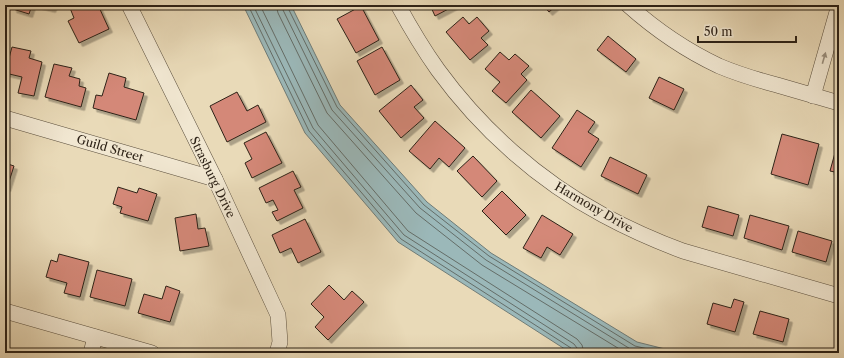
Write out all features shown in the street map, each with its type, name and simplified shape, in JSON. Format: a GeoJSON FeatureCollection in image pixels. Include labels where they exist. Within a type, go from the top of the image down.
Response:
{"type":"FeatureCollection","features":[{"type":"Feature","properties":{"kind":"street","name":"Strasburg Drive"},"geometry":{"type":"LineString","coordinates":[[129,5],[215,179],[278,315],[280,342],[277,353]]}},
{"type":"Feature","properties":{"kind":"street","name":"Harmony Drive"},"geometry":{"type":"LineString","coordinates":[[398,5],[413,32],[437,69],[483,124],[515,154],[550,182],[579,202],[602,215],[658,242],[683,251],[839,296]]}},
{"type":"Feature","properties":{"kind":"street"},"geometry":{"type":"LineString","coordinates":[[628,5],[643,19],[666,36],[690,51],[720,66],[752,78],[839,103]]}},
{"type":"Feature","properties":{"kind":"street"},"geometry":{"type":"LineString","coordinates":[[813,96],[838,5]]}},
{"type":"Feature","properties":{"kind":"street","name":"Guild Street"},"geometry":{"type":"LineString","coordinates":[[5,118],[215,179]]}},
{"type":"Feature","properties":{"kind":"street"},"geometry":{"type":"LineString","coordinates":[[5,311],[152,353]]}},
{"type":"Feature","properties":{"kind":"street"},"geometry":{"type":"LineString","coordinates":[[90,353],[95,337]]}},
{"type":"Feature","properties":{"kind":"water"},"geometry":{"type":"Polygon","coordinates":[[[243,5],[291,5],[340,105],[427,202],[491,253],[637,342],[681,353],[571,353],[398,242],[305,133],[243,5]]]}},
{"type":"Feature","properties":{"kind":"building"},"geometry":{"type":"Polygon","coordinates":[[[14,5],[32,5],[29,14],[13,9],[14,5]]]}},
{"type":"Feature","properties":{"kind":"building"},"geometry":{"type":"Polygon","coordinates":[[[36,5],[54,5],[52,9],[36,5]]]}},
{"type":"Feature","properties":{"kind":"building"},"geometry":{"type":"Polygon","coordinates":[[[76,5],[98,5],[109,29],[79,43],[68,21],[74,18],[70,8],[76,5]]]}},
{"type":"Feature","properties":{"kind":"building"},"geometry":{"type":"Polygon","coordinates":[[[430,5],[456,5],[435,16],[430,5]]]}},
{"type":"Feature","properties":{"kind":"building"},"geometry":{"type":"Polygon","coordinates":[[[543,5],[557,5],[549,12],[543,5]]]}},
{"type":"Feature","properties":{"kind":"building"},"geometry":{"type":"Polygon","coordinates":[[[361,6],[379,40],[356,53],[337,19],[361,6]]]}},
{"type":"Feature","properties":{"kind":"building"},"geometry":{"type":"Polygon","coordinates":[[[463,17],[469,24],[477,17],[489,31],[481,38],[488,45],[470,60],[446,32],[463,17]]]}},
{"type":"Feature","properties":{"kind":"building"},"geometry":{"type":"Polygon","coordinates":[[[608,36],[636,59],[626,72],[597,50],[608,36]]]}},
{"type":"Feature","properties":{"kind":"building"},"geometry":{"type":"Polygon","coordinates":[[[12,47],[31,51],[29,58],[42,62],[34,96],[18,93],[22,77],[5,73],[12,47]]]}},
{"type":"Feature","properties":{"kind":"building"},"geometry":{"type":"Polygon","coordinates":[[[382,47],[400,80],[375,95],[357,61],[382,47]]]}},
{"type":"Feature","properties":{"kind":"building"},"geometry":{"type":"Polygon","coordinates":[[[500,52],[509,60],[515,54],[529,66],[521,74],[527,80],[506,103],[492,91],[500,82],[485,69],[500,52]]]}},
{"type":"Feature","properties":{"kind":"building"},"geometry":{"type":"Polygon","coordinates":[[[54,64],[72,68],[69,76],[80,79],[79,86],[86,88],[81,107],[45,97],[54,64]]]}},
{"type":"Feature","properties":{"kind":"building"},"geometry":{"type":"Polygon","coordinates":[[[109,73],[126,78],[124,87],[144,93],[136,120],[93,108],[96,95],[102,96],[109,73]]]}},
{"type":"Feature","properties":{"kind":"building"},"geometry":{"type":"Polygon","coordinates":[[[659,77],[684,89],[674,110],[649,98],[659,77]]]}},
{"type":"Feature","properties":{"kind":"building"},"geometry":{"type":"Polygon","coordinates":[[[411,85],[423,100],[414,107],[424,118],[401,138],[379,111],[411,85]]]}},
{"type":"Feature","properties":{"kind":"building"},"geometry":{"type":"Polygon","coordinates":[[[531,90],[560,116],[541,138],[512,112],[531,90]]]}},
{"type":"Feature","properties":{"kind":"building"},"geometry":{"type":"Polygon","coordinates":[[[237,92],[247,111],[258,105],[266,122],[227,142],[210,106],[237,92]]]}},
{"type":"Feature","properties":{"kind":"building"},"geometry":{"type":"Polygon","coordinates":[[[577,110],[595,122],[588,132],[599,139],[581,167],[552,148],[577,110]]]}},
{"type":"Feature","properties":{"kind":"building"},"geometry":{"type":"Polygon","coordinates":[[[435,121],[465,148],[449,167],[439,158],[430,169],[409,151],[435,121]]]}},
{"type":"Feature","properties":{"kind":"building"},"geometry":{"type":"Polygon","coordinates":[[[266,132],[282,163],[252,178],[245,163],[252,159],[244,143],[266,132]]]}},
{"type":"Feature","properties":{"kind":"building"},"geometry":{"type":"Polygon","coordinates":[[[782,134],[819,144],[808,185],[771,174],[782,134]]]}},
{"type":"Feature","properties":{"kind":"building"},"geometry":{"type":"Polygon","coordinates":[[[839,142],[839,173],[830,171],[839,142]]]}},
{"type":"Feature","properties":{"kind":"building"},"geometry":{"type":"Polygon","coordinates":[[[473,156],[497,181],[482,197],[457,171],[473,156]]]}},
{"type":"Feature","properties":{"kind":"building"},"geometry":{"type":"Polygon","coordinates":[[[610,157],[647,175],[638,194],[601,176],[610,157]]]}},
{"type":"Feature","properties":{"kind":"building"},"geometry":{"type":"Polygon","coordinates":[[[5,163],[14,166],[7,188],[5,188],[5,163]]]}},
{"type":"Feature","properties":{"kind":"building"},"geometry":{"type":"Polygon","coordinates":[[[293,171],[301,187],[294,190],[303,208],[277,221],[272,212],[278,210],[273,200],[266,203],[259,188],[293,171]]]}},
{"type":"Feature","properties":{"kind":"building"},"geometry":{"type":"Polygon","coordinates":[[[118,187],[137,193],[139,188],[157,194],[148,221],[120,213],[122,207],[113,204],[118,187]]]}},
{"type":"Feature","properties":{"kind":"building"},"geometry":{"type":"Polygon","coordinates":[[[502,191],[526,215],[506,235],[482,211],[502,191]]]}},
{"type":"Feature","properties":{"kind":"building"},"geometry":{"type":"Polygon","coordinates":[[[708,206],[739,215],[733,236],[702,227],[708,206]]]}},
{"type":"Feature","properties":{"kind":"building"},"geometry":{"type":"Polygon","coordinates":[[[196,214],[198,229],[205,228],[209,246],[180,251],[175,218],[196,214]]]}},
{"type":"Feature","properties":{"kind":"building"},"geometry":{"type":"Polygon","coordinates":[[[542,215],[573,234],[560,255],[547,247],[541,258],[523,248],[542,215]]]}},
{"type":"Feature","properties":{"kind":"building"},"geometry":{"type":"Polygon","coordinates":[[[750,215],[789,226],[782,250],[744,238],[750,215]]]}},
{"type":"Feature","properties":{"kind":"building"},"geometry":{"type":"Polygon","coordinates":[[[305,219],[321,252],[298,263],[291,248],[280,253],[272,235],[305,219]]]}},
{"type":"Feature","properties":{"kind":"building"},"geometry":{"type":"Polygon","coordinates":[[[798,231],[832,241],[826,262],[792,252],[798,231]]]}},
{"type":"Feature","properties":{"kind":"building"},"geometry":{"type":"Polygon","coordinates":[[[59,254],[89,262],[80,297],[64,293],[67,283],[46,277],[51,260],[57,262],[59,254]]]}},
{"type":"Feature","properties":{"kind":"building"},"geometry":{"type":"Polygon","coordinates":[[[97,270],[132,279],[125,306],[90,297],[97,270]]]}},
{"type":"Feature","properties":{"kind":"building"},"geometry":{"type":"Polygon","coordinates":[[[329,285],[344,300],[352,291],[364,302],[328,340],[315,327],[324,317],[311,304],[329,285]]]}},
{"type":"Feature","properties":{"kind":"building"},"geometry":{"type":"Polygon","coordinates":[[[166,286],[180,291],[170,322],[138,313],[144,294],[162,299],[166,286]]]}},
{"type":"Feature","properties":{"kind":"building"},"geometry":{"type":"Polygon","coordinates":[[[734,299],[744,302],[735,332],[707,324],[713,303],[731,308],[734,299]]]}},
{"type":"Feature","properties":{"kind":"building"},"geometry":{"type":"Polygon","coordinates":[[[760,311],[789,319],[783,342],[753,334],[760,311]]]}}]}
